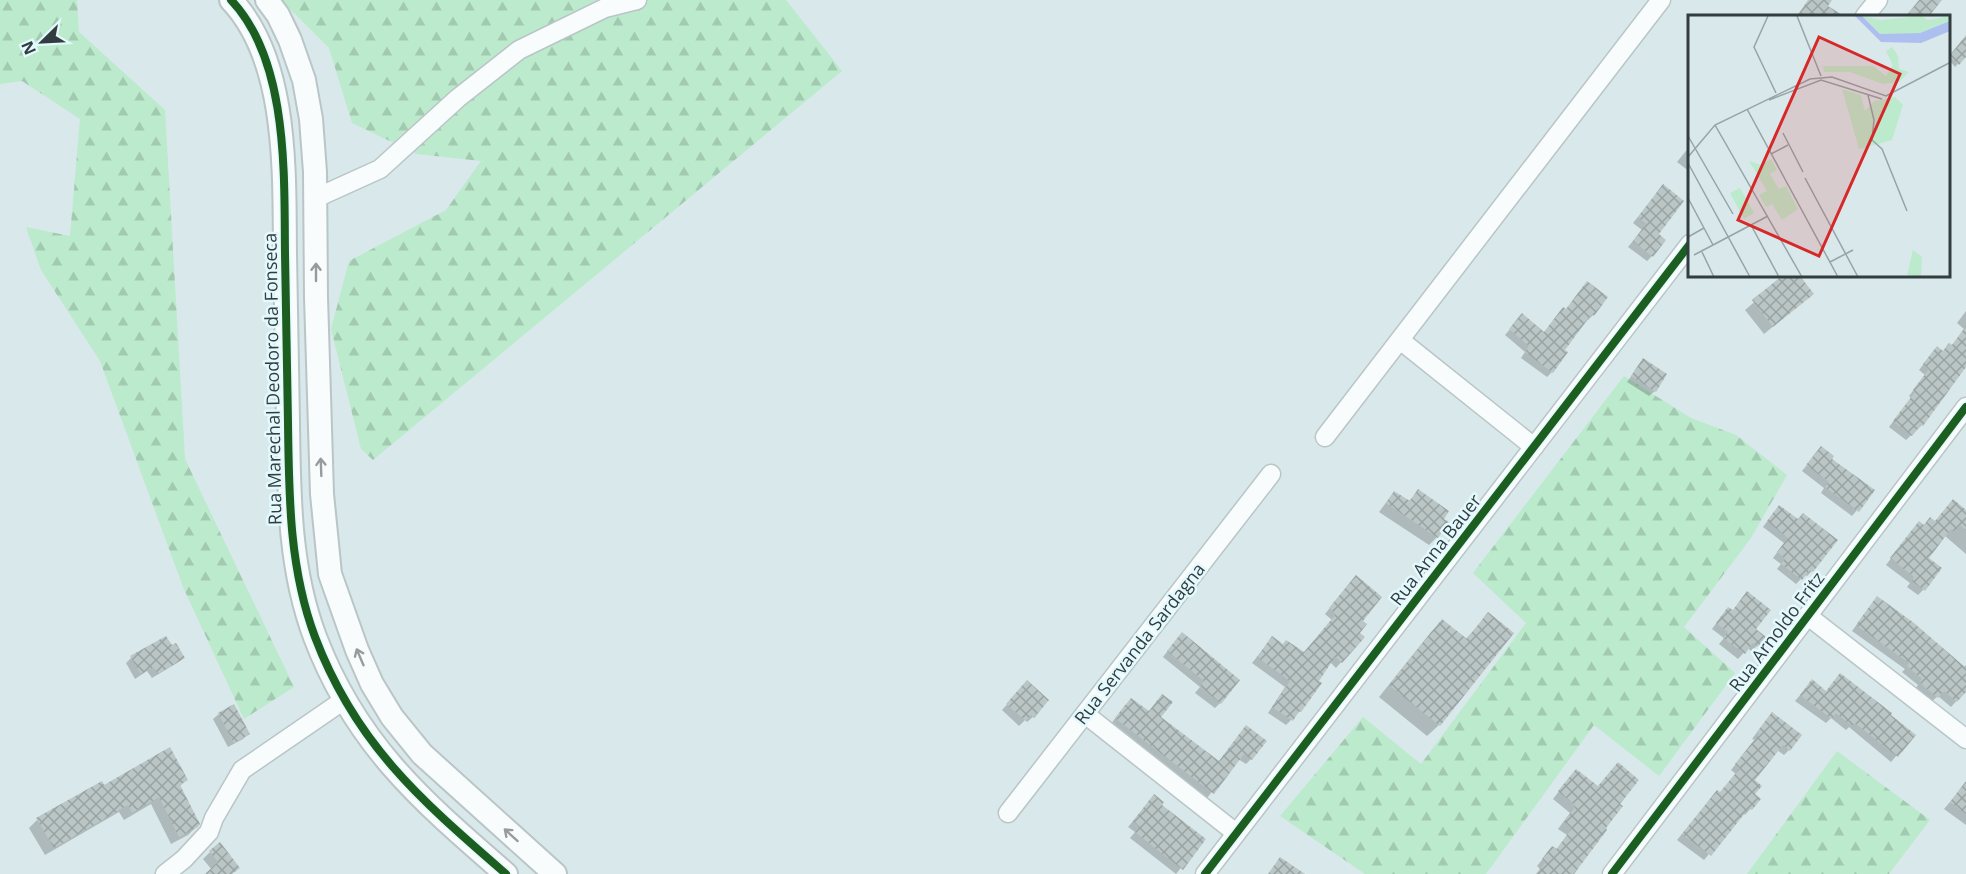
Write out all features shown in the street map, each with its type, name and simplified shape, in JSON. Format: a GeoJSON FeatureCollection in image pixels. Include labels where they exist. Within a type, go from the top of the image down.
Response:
{"type":"FeatureCollection","features":[{"type":"Feature","properties":{"kind":"main road","name":"Rua Marechal Deodoro da Fonseca"},"geometry":{"type":"LineString","coordinates":[[231,0],[254,33],[267,63],[278,106],[284,200],[289,508],[301,593],[315,636],[344,700],[365,734],[410,788],[506,874]]}},
{"type":"Feature","properties":{"kind":"main road"},"geometry":{"type":"LineString","coordinates":[[267,0],[278,15],[290,40],[304,80],[311,119],[316,198],[316,297],[322,494],[330,574],[357,650],[372,684],[392,717],[422,754],[555,874]]}},
{"type":"Feature","properties":{"kind":"main road"},"geometry":{"type":"LineString","coordinates":[[284,200],[316,198]]}},
{"type":"Feature","properties":{"kind":"main road"},"geometry":{"type":"LineString","coordinates":[[344,700],[372,684]]}},
{"type":"Feature","properties":{"kind":"street"},"geometry":{"type":"LineString","coordinates":[[316,198],[380,170],[458,98],[519,50],[605,8],[637,0]]}},
{"type":"Feature","properties":{"kind":"street"},"geometry":{"type":"LineString","coordinates":[[1325,437],[1661,0]]}},
{"type":"Feature","properties":{"kind":"street"},"geometry":{"type":"LineString","coordinates":[[1866,15],[1878,0]]}},
{"type":"Feature","properties":{"kind":"street","name":"Rua Anna Bauer"},"geometry":{"type":"LineString","coordinates":[[1205,874],[1688,247]]}},
{"type":"Feature","properties":{"kind":"street"},"geometry":{"type":"LineString","coordinates":[[1400,340],[1534,447]]}},
{"type":"Feature","properties":{"kind":"street","name":"Rua Arnoldo Fritz"},"geometry":{"type":"LineString","coordinates":[[1612,874],[1966,407]]}},
{"type":"Feature","properties":{"kind":"street","name":"Rua Servanda Sardagna"},"geometry":{"type":"LineString","coordinates":[[1008,813],[1271,474]]}},
{"type":"Feature","properties":{"kind":"street"},"geometry":{"type":"LineString","coordinates":[[1808,616],[1963,731]]}},
{"type":"Feature","properties":{"kind":"street"},"geometry":{"type":"LineString","coordinates":[[165,874],[184,859],[209,832],[214,818],[242,770],[344,700]]}},
{"type":"Feature","properties":{"kind":"street"},"geometry":{"type":"LineString","coordinates":[[1085,714],[1236,833]]}},
{"type":"Feature","properties":{"kind":"green space"},"geometry":{"type":"Polygon","coordinates":[[[0,0],[77,0],[79,32],[165,110],[185,459],[294,687],[244,719],[183,587],[100,361],[41,270],[26,227],[70,236],[80,119],[22,81],[0,84],[0,0]]]}},
{"type":"Feature","properties":{"kind":"green space"},"geometry":{"type":"Polygon","coordinates":[[[281,0],[786,0],[842,71],[373,460],[361,449],[331,329],[349,261],[446,210],[481,161],[417,154],[352,123],[329,48],[281,0]]]}},
{"type":"Feature","properties":{"kind":"green space"},"geometry":{"type":"Polygon","coordinates":[[[1624,376],[1691,418],[1736,435],[1787,475],[1751,538],[1684,627],[1735,673],[1659,776],[1594,725],[1486,874],[1365,874],[1280,816],[1363,717],[1421,764],[1526,623],[1473,573],[1624,376]]]}},
{"type":"Feature","properties":{"kind":"green space"},"geometry":{"type":"Polygon","coordinates":[[[1837,751],[1930,820],[1889,874],[1747,874],[1837,751]]]}},
{"type":"Feature","properties":{"kind":"building"},"geometry":{"type":"Polygon","coordinates":[[[1808,0],[1832,0],[1828,6],[1842,15],[1798,15],[1808,0]]]}},
{"type":"Feature","properties":{"kind":"building"},"geometry":{"type":"Polygon","coordinates":[[[1919,0],[1942,0],[1930,15],[1907,15],[1919,0]]]}},
{"type":"Feature","properties":{"kind":"building"},"geometry":{"type":"Polygon","coordinates":[[[1966,35],[1966,57],[1959,65],[1951,58],[1951,54],[1966,35]]]}},
{"type":"Feature","properties":{"kind":"building"},"geometry":{"type":"Polygon","coordinates":[[[1663,184],[1684,201],[1659,234],[1666,240],[1653,257],[1633,241],[1646,224],[1638,217],[1663,184]]]}},
{"type":"Feature","properties":{"kind":"building"},"geometry":{"type":"Polygon","coordinates":[[[1780,278],[1802,278],[1814,294],[1773,327],[1752,300],[1780,278]]]}},
{"type":"Feature","properties":{"kind":"building"},"geometry":{"type":"Polygon","coordinates":[[[1587,281],[1608,297],[1565,350],[1568,352],[1553,373],[1525,352],[1529,346],[1509,329],[1522,313],[1544,332],[1563,307],[1566,309],[1587,281]]]}},
{"type":"Feature","properties":{"kind":"building"},"geometry":{"type":"Polygon","coordinates":[[[1966,326],[1966,367],[1923,426],[1921,425],[1912,436],[1893,421],[1929,369],[1923,364],[1937,346],[1943,351],[1949,343],[1952,345],[1966,326]]]}},
{"type":"Feature","properties":{"kind":"building"},"geometry":{"type":"Polygon","coordinates":[[[1643,358],[1667,374],[1656,392],[1631,376],[1643,358]]]}},
{"type":"Feature","properties":{"kind":"building"},"geometry":{"type":"Polygon","coordinates":[[[1821,446],[1834,456],[1832,459],[1875,490],[1859,512],[1825,487],[1829,482],[1806,465],[1821,446]]]}},
{"type":"Feature","properties":{"kind":"building"},"geometry":{"type":"Polygon","coordinates":[[[1418,489],[1449,511],[1444,519],[1449,522],[1438,538],[1386,503],[1394,491],[1410,501],[1418,489]]]}},
{"type":"Feature","properties":{"kind":"building"},"geometry":{"type":"Polygon","coordinates":[[[1953,499],[1966,510],[1966,530],[1960,525],[1954,532],[1951,529],[1929,558],[1942,568],[1925,591],[1912,581],[1914,577],[1890,558],[1919,521],[1924,525],[1930,517],[1935,521],[1953,499]]]}},
{"type":"Feature","properties":{"kind":"building"},"geometry":{"type":"Polygon","coordinates":[[[1779,505],[1798,519],[1803,513],[1838,540],[1813,572],[1810,570],[1802,580],[1781,564],[1785,558],[1777,552],[1788,538],[1767,521],[1779,505]]]}},
{"type":"Feature","properties":{"kind":"building"},"geometry":{"type":"Polygon","coordinates":[[[1356,575],[1382,597],[1363,621],[1367,624],[1360,633],[1365,637],[1342,663],[1335,657],[1319,681],[1322,683],[1293,721],[1272,707],[1290,681],[1257,657],[1272,636],[1283,644],[1286,640],[1304,652],[1336,614],[1329,608],[1356,575]]]}},
{"type":"Feature","properties":{"kind":"building"},"geometry":{"type":"Polygon","coordinates":[[[1747,591],[1771,610],[1756,629],[1766,637],[1758,647],[1753,643],[1745,654],[1723,638],[1728,632],[1716,623],[1728,607],[1733,610],[1747,591]]]}},
{"type":"Feature","properties":{"kind":"building"},"geometry":{"type":"Polygon","coordinates":[[[1877,596],[1914,623],[1966,668],[1966,692],[1957,702],[1944,691],[1938,698],[1919,682],[1922,679],[1907,666],[1909,663],[1856,625],[1877,596]]]}},
{"type":"Feature","properties":{"kind":"building"},"geometry":{"type":"Polygon","coordinates":[[[1488,612],[1514,633],[1440,726],[1389,685],[1442,619],[1467,639],[1488,612]]]}},
{"type":"Feature","properties":{"kind":"building"},"geometry":{"type":"Polygon","coordinates":[[[1182,632],[1240,680],[1221,704],[1200,686],[1204,681],[1167,651],[1182,632]]]}},
{"type":"Feature","properties":{"kind":"building"},"geometry":{"type":"Polygon","coordinates":[[[166,636],[172,645],[176,643],[185,658],[158,674],[153,667],[141,674],[130,656],[166,636]]]}},
{"type":"Feature","properties":{"kind":"building"},"geometry":{"type":"Polygon","coordinates":[[[1840,673],[1892,713],[1891,715],[1916,735],[1898,757],[1855,723],[1852,726],[1836,713],[1832,719],[1800,695],[1812,679],[1826,691],[1840,673]]]}},
{"type":"Feature","properties":{"kind":"building"},"geometry":{"type":"Polygon","coordinates":[[[1027,680],[1049,700],[1034,718],[1031,715],[1026,721],[1006,704],[1027,680]]]}},
{"type":"Feature","properties":{"kind":"building"},"geometry":{"type":"Polygon","coordinates":[[[1162,694],[1173,702],[1161,717],[1219,761],[1246,725],[1267,741],[1252,760],[1244,754],[1214,794],[1115,718],[1131,698],[1149,711],[1162,694]]]}},
{"type":"Feature","properties":{"kind":"building"},"geometry":{"type":"Polygon","coordinates":[[[234,704],[250,734],[234,743],[218,713],[234,704]]]}},
{"type":"Feature","properties":{"kind":"building"},"geometry":{"type":"Polygon","coordinates":[[[1772,712],[1802,735],[1790,751],[1783,745],[1755,780],[1762,786],[1755,794],[1761,799],[1752,810],[1749,808],[1711,856],[1682,834],[1717,790],[1720,792],[1740,768],[1735,764],[1759,734],[1757,732],[1772,712]]]}},
{"type":"Feature","properties":{"kind":"building"},"geometry":{"type":"Polygon","coordinates":[[[170,747],[188,780],[180,785],[200,824],[198,827],[179,837],[159,797],[132,813],[128,805],[54,848],[36,818],[102,781],[104,785],[170,747]]]}},
{"type":"Feature","properties":{"kind":"building"},"geometry":{"type":"Polygon","coordinates":[[[1618,762],[1639,780],[1620,804],[1623,806],[1606,828],[1607,830],[1574,874],[1536,874],[1546,862],[1542,859],[1552,846],[1557,849],[1572,828],[1564,822],[1576,806],[1558,791],[1576,769],[1598,786],[1618,762]]]}},
{"type":"Feature","properties":{"kind":"building"},"geometry":{"type":"Polygon","coordinates":[[[1966,781],[1966,814],[1950,802],[1966,781]]]}},
{"type":"Feature","properties":{"kind":"building"},"geometry":{"type":"Polygon","coordinates":[[[1154,794],[1164,802],[1162,805],[1206,839],[1183,870],[1135,832],[1139,826],[1133,821],[1154,794]]]}},
{"type":"Feature","properties":{"kind":"building"},"geometry":{"type":"Polygon","coordinates":[[[220,842],[240,868],[232,874],[205,874],[218,862],[209,851],[220,842]]]}},
{"type":"Feature","properties":{"kind":"building"},"geometry":{"type":"Polygon","coordinates":[[[1280,857],[1305,874],[1268,874],[1280,857]]]}},
{"type":"Feature","properties":{"kind":"cycle path"},"geometry":{"type":"LineString","coordinates":[[231,0],[250,25],[264,54],[279,121],[283,155],[290,504],[295,558],[306,611],[332,675],[350,709],[371,740],[419,795],[506,874]]}},
{"type":"Feature","properties":{"kind":"cycle path"},"geometry":{"type":"LineString","coordinates":[[1205,874],[1688,247]]}},
{"type":"Feature","properties":{"kind":"cycle path"},"geometry":{"type":"LineString","coordinates":[[1612,874],[1966,407]]}}]}
